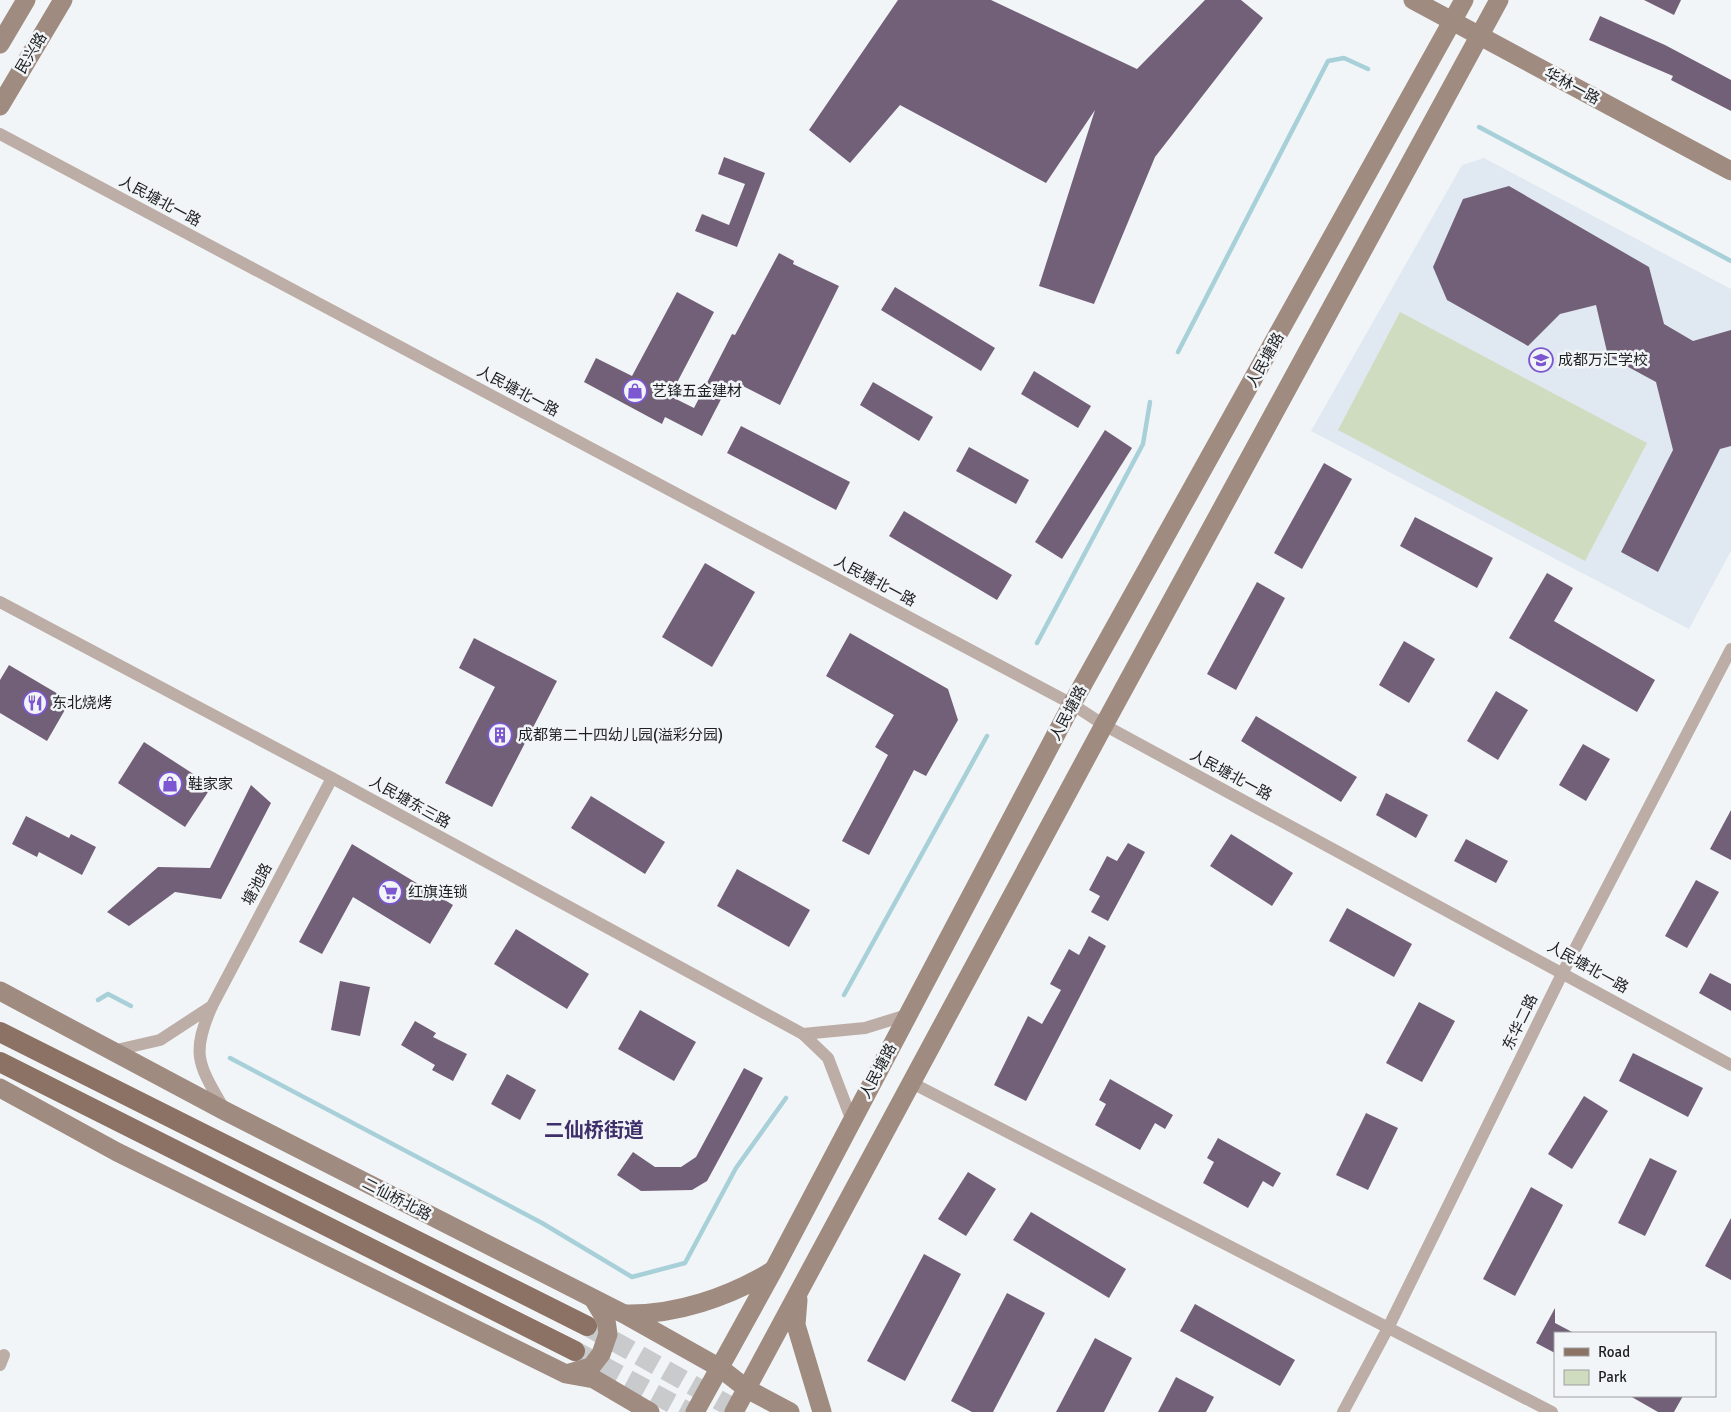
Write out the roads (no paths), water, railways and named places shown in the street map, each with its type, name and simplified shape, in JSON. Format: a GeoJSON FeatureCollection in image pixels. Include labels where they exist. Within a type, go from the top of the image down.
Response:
{"type":"FeatureCollection","features":[{"type":"Feature","properties":{"kind":"main road","name":"民兴路"},"geometry":{"type":"LineString","coordinates":[[0,44],[26,0]]}},
{"type":"Feature","properties":{"kind":"main road","name":"民兴路"},"geometry":{"type":"LineString","coordinates":[[0,106],[63,0]]}},
{"type":"Feature","properties":{"kind":"main road","name":"华林一路"},"geometry":{"type":"LineString","coordinates":[[1413,0],[1731,171]]}},
{"type":"Feature","properties":{"kind":"main road","name":"人民塘路"},"geometry":{"type":"LineString","coordinates":[[695,1412],[773,1271],[1072,704],[1464,0]]}},
{"type":"Feature","properties":{"kind":"main road"},"geometry":{"type":"LineString","coordinates":[[734,1412],[1104,725],[1500,0]]}},
{"type":"Feature","properties":{"kind":"main road","name":"二仙桥北路"},"geometry":{"type":"LineString","coordinates":[[0,991],[225,1111],[624,1314],[720,1368],[747,1389],[790,1412]]}},
{"type":"Feature","properties":{"kind":"main road"},"geometry":{"type":"LineString","coordinates":[[0,1032],[587,1326]]}},
{"type":"Feature","properties":{"kind":"main road"},"geometry":{"type":"LineString","coordinates":[[0,1062],[575,1351]]}},
{"type":"Feature","properties":{"kind":"main road"},"geometry":{"type":"LineString","coordinates":[[0,1088],[118,1152],[566,1374],[594,1379],[650,1412]]}},
{"type":"Feature","properties":{"kind":"main road"},"geometry":{"type":"LineString","coordinates":[[624,1314],[653,1314],[736,1291],[773,1271]]}},
{"type":"Feature","properties":{"kind":"main road"},"geometry":{"type":"LineString","coordinates":[[799,1292],[796,1325],[822,1412]]}},
{"type":"Feature","properties":{"kind":"main road"},"geometry":{"type":"LineString","coordinates":[[566,1374],[591,1367],[601,1354],[608,1334],[606,1320],[593,1298]]}},
{"type":"Feature","properties":{"kind":"street","name":"人民塘北一路"},"geometry":{"type":"LineString","coordinates":[[0,134],[1072,704],[1104,725],[1563,972],[1731,1065]]}},
{"type":"Feature","properties":{"kind":"street","name":"人民塘东三路"},"geometry":{"type":"LineString","coordinates":[[0,602],[332,778],[803,1034],[828,1058],[852,1121]]}},
{"type":"Feature","properties":{"kind":"street","name":"东华二路"},"geometry":{"type":"LineString","coordinates":[[1343,1412],[1388,1328],[1563,972],[1731,649]]}},
{"type":"Feature","properties":{"kind":"street","name":"塘池路"},"geometry":{"type":"LineString","coordinates":[[225,1111],[202,1072],[197,1049],[202,1028],[332,778]]}},
{"type":"Feature","properties":{"kind":"street"},"geometry":{"type":"LineString","coordinates":[[112,1051],[160,1040],[212,1006]]}},
{"type":"Feature","properties":{"kind":"street"},"geometry":{"type":"LineString","coordinates":[[803,1034],[865,1028],[889,1023],[907,1016]]}},
{"type":"Feature","properties":{"kind":"street"},"geometry":{"type":"LineString","coordinates":[[912,1083],[1552,1412]]}},
{"type":"Feature","properties":{"kind":"waterway"},"geometry":{"type":"LineString","coordinates":[[1178,352],[1328,61],[1344,58],[1368,69]]}},
{"type":"Feature","properties":{"kind":"waterway"},"geometry":{"type":"LineString","coordinates":[[1479,127],[1731,261]]}},
{"type":"Feature","properties":{"kind":"waterway"},"geometry":{"type":"LineString","coordinates":[[1037,643],[1143,444],[1150,402]]}},
{"type":"Feature","properties":{"kind":"waterway"},"geometry":{"type":"LineString","coordinates":[[844,995],[987,736]]}},
{"type":"Feature","properties":{"kind":"waterway"},"geometry":{"type":"LineString","coordinates":[[98,1000],[108,994],[131,1006]]}},
{"type":"Feature","properties":{"kind":"waterway"},"geometry":{"type":"LineString","coordinates":[[230,1058],[542,1223],[632,1277],[685,1263],[736,1168],[786,1098]]}},
{"type":"Feature","properties":{"kind":"tunnel"},"geometry":{"type":"LineString","coordinates":[[587,1326],[740,1412]]}},
{"type":"Feature","properties":{"kind":"tunnel"},"geometry":{"type":"LineString","coordinates":[[575,1351],[688,1412]]}},
{"type":"Feature","properties":{"kind":"place","name":"成都万汇学校"},"geometry":{"type":"Point","coordinates":[1541,360]}},
{"type":"Feature","properties":{"kind":"place","name":"艺锋五金建材"},"geometry":{"type":"Point","coordinates":[635,391]}},
{"type":"Feature","properties":{"kind":"place","name":"东北烧烤"},"geometry":{"type":"Point","coordinates":[35,703]}},
{"type":"Feature","properties":{"kind":"place","name":"成都第二十四幼儿园(溢彩分园)"},"geometry":{"type":"Point","coordinates":[500,735]}},
{"type":"Feature","properties":{"kind":"place","name":"鞋家家"},"geometry":{"type":"Point","coordinates":[170,784]}},
{"type":"Feature","properties":{"kind":"place","name":"红旗连锁"},"geometry":{"type":"Point","coordinates":[390,892]}},
{"type":"Feature","properties":{"kind":"district","name":"二仙桥街道"},"geometry":{"type":"Point","coordinates":[594,1130]}}]}
